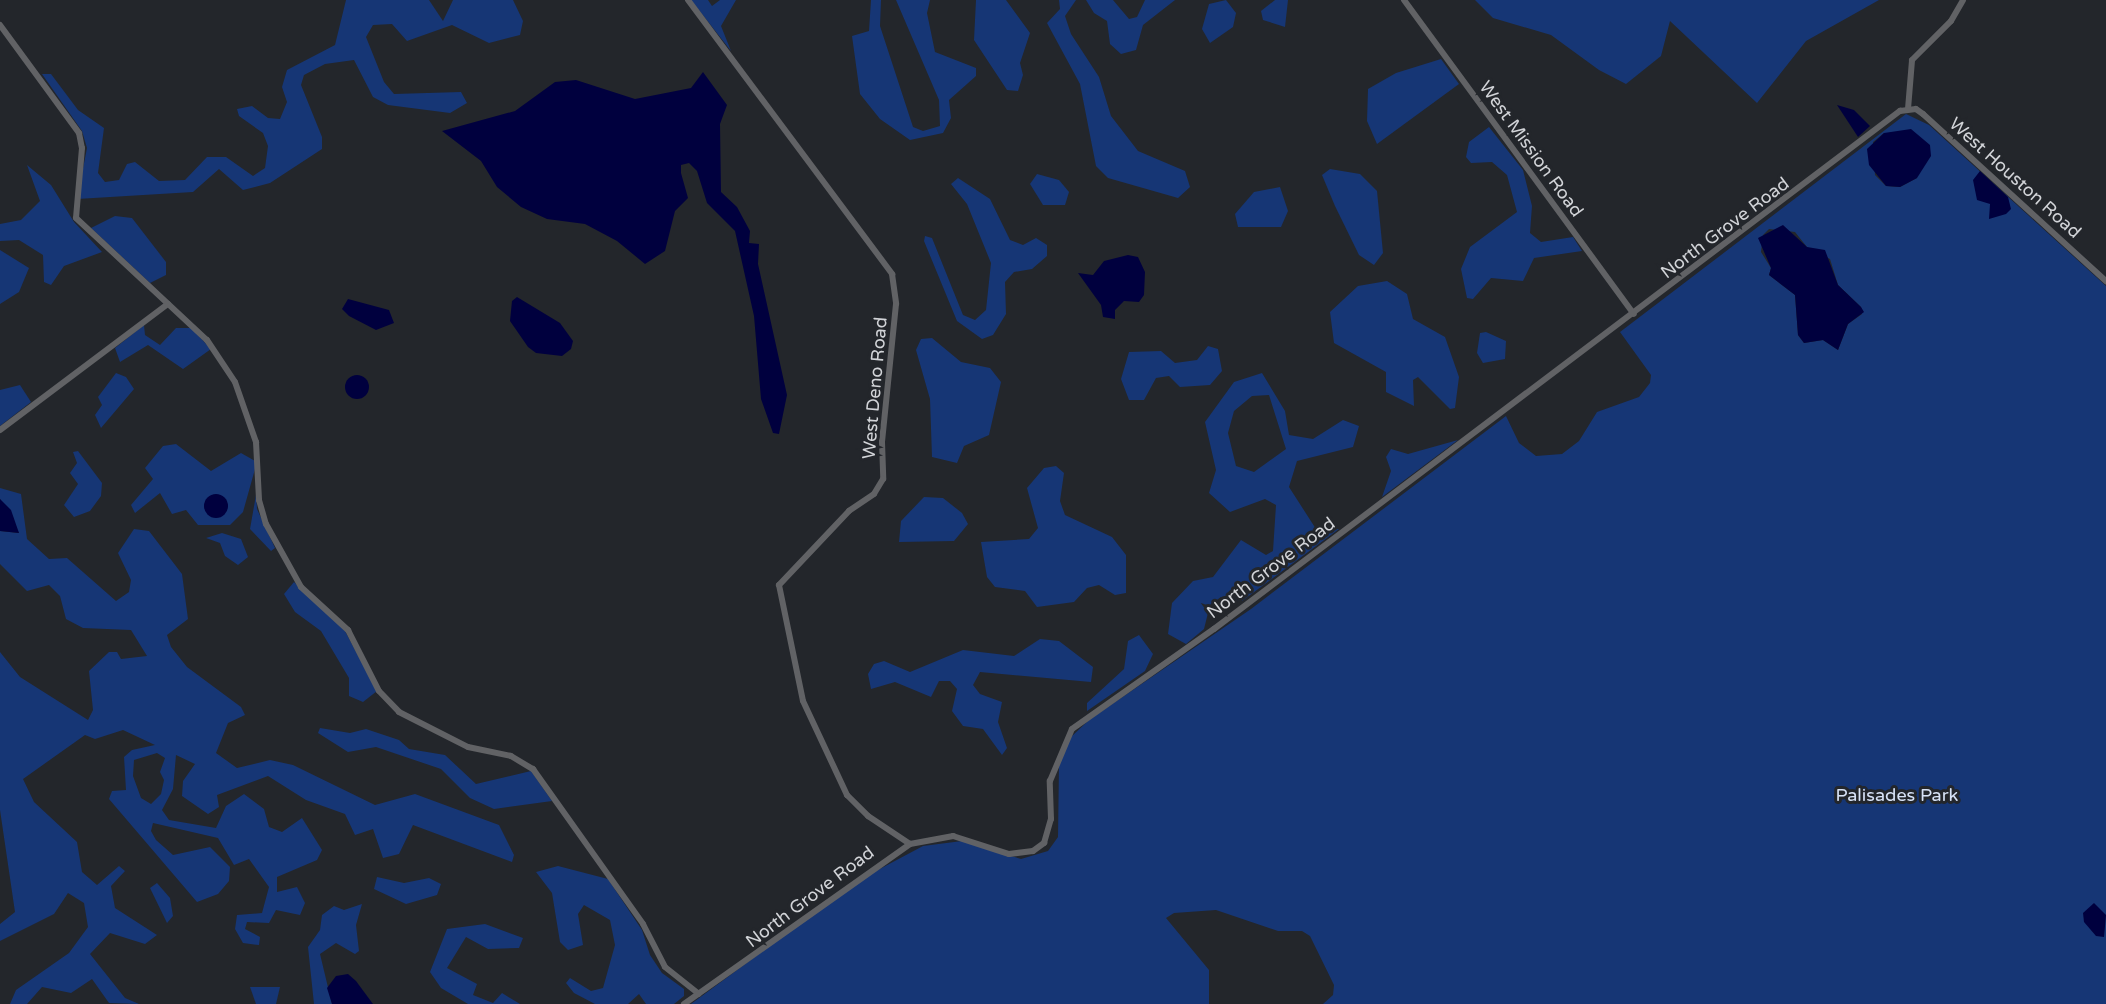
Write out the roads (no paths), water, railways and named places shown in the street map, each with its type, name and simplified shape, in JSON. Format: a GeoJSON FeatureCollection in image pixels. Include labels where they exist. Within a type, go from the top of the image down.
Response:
{"type":"FeatureCollection","features":[{"type":"Feature","properties":{"kind":"street","name":"West Deno Road"},"geometry":{"type":"LineString","coordinates":[[688,0],[892,274],[896,304],[882,442],[883,479],[874,494],[849,511],[779,584],[803,701],[847,795],[868,816],[910,844]]}},
{"type":"Feature","properties":{"kind":"street","name":"West Mission Road"},"geometry":{"type":"LineString","coordinates":[[1404,0],[1634,314]]}},
{"type":"Feature","properties":{"kind":"street"},"geometry":{"type":"LineString","coordinates":[[1904,110],[1912,60],[1951,21],[1962,0]]}},
{"type":"Feature","properties":{"kind":"street"},"geometry":{"type":"LineString","coordinates":[[0,25],[79,133],[82,148],[76,218],[207,340],[235,382],[256,442],[259,500],[280,553],[311,599],[348,630],[388,702],[468,747],[511,756],[533,769],[643,924],[665,967],[699,993]]}},
{"type":"Feature","properties":{"kind":"street","name":"North Grove Road"},"geometry":{"type":"LineString","coordinates":[[684,1004],[910,844],[953,836],[1009,854],[1033,851],[1044,843],[1051,819],[1050,781],[1072,729],[1214,629],[1904,110]]}},
{"type":"Feature","properties":{"kind":"street","name":"West Houston Road"},"geometry":{"type":"LineString","coordinates":[[1904,110],[1923,114],[2106,281]]}},
{"type":"Feature","properties":{"kind":"street"},"geometry":{"type":"LineString","coordinates":[[0,430],[167,304]]}},
{"type":"Feature","properties":{"kind":"park label","name":"Palisades Park"},"geometry":{"type":"Point","coordinates":[1897,795]}}]}
